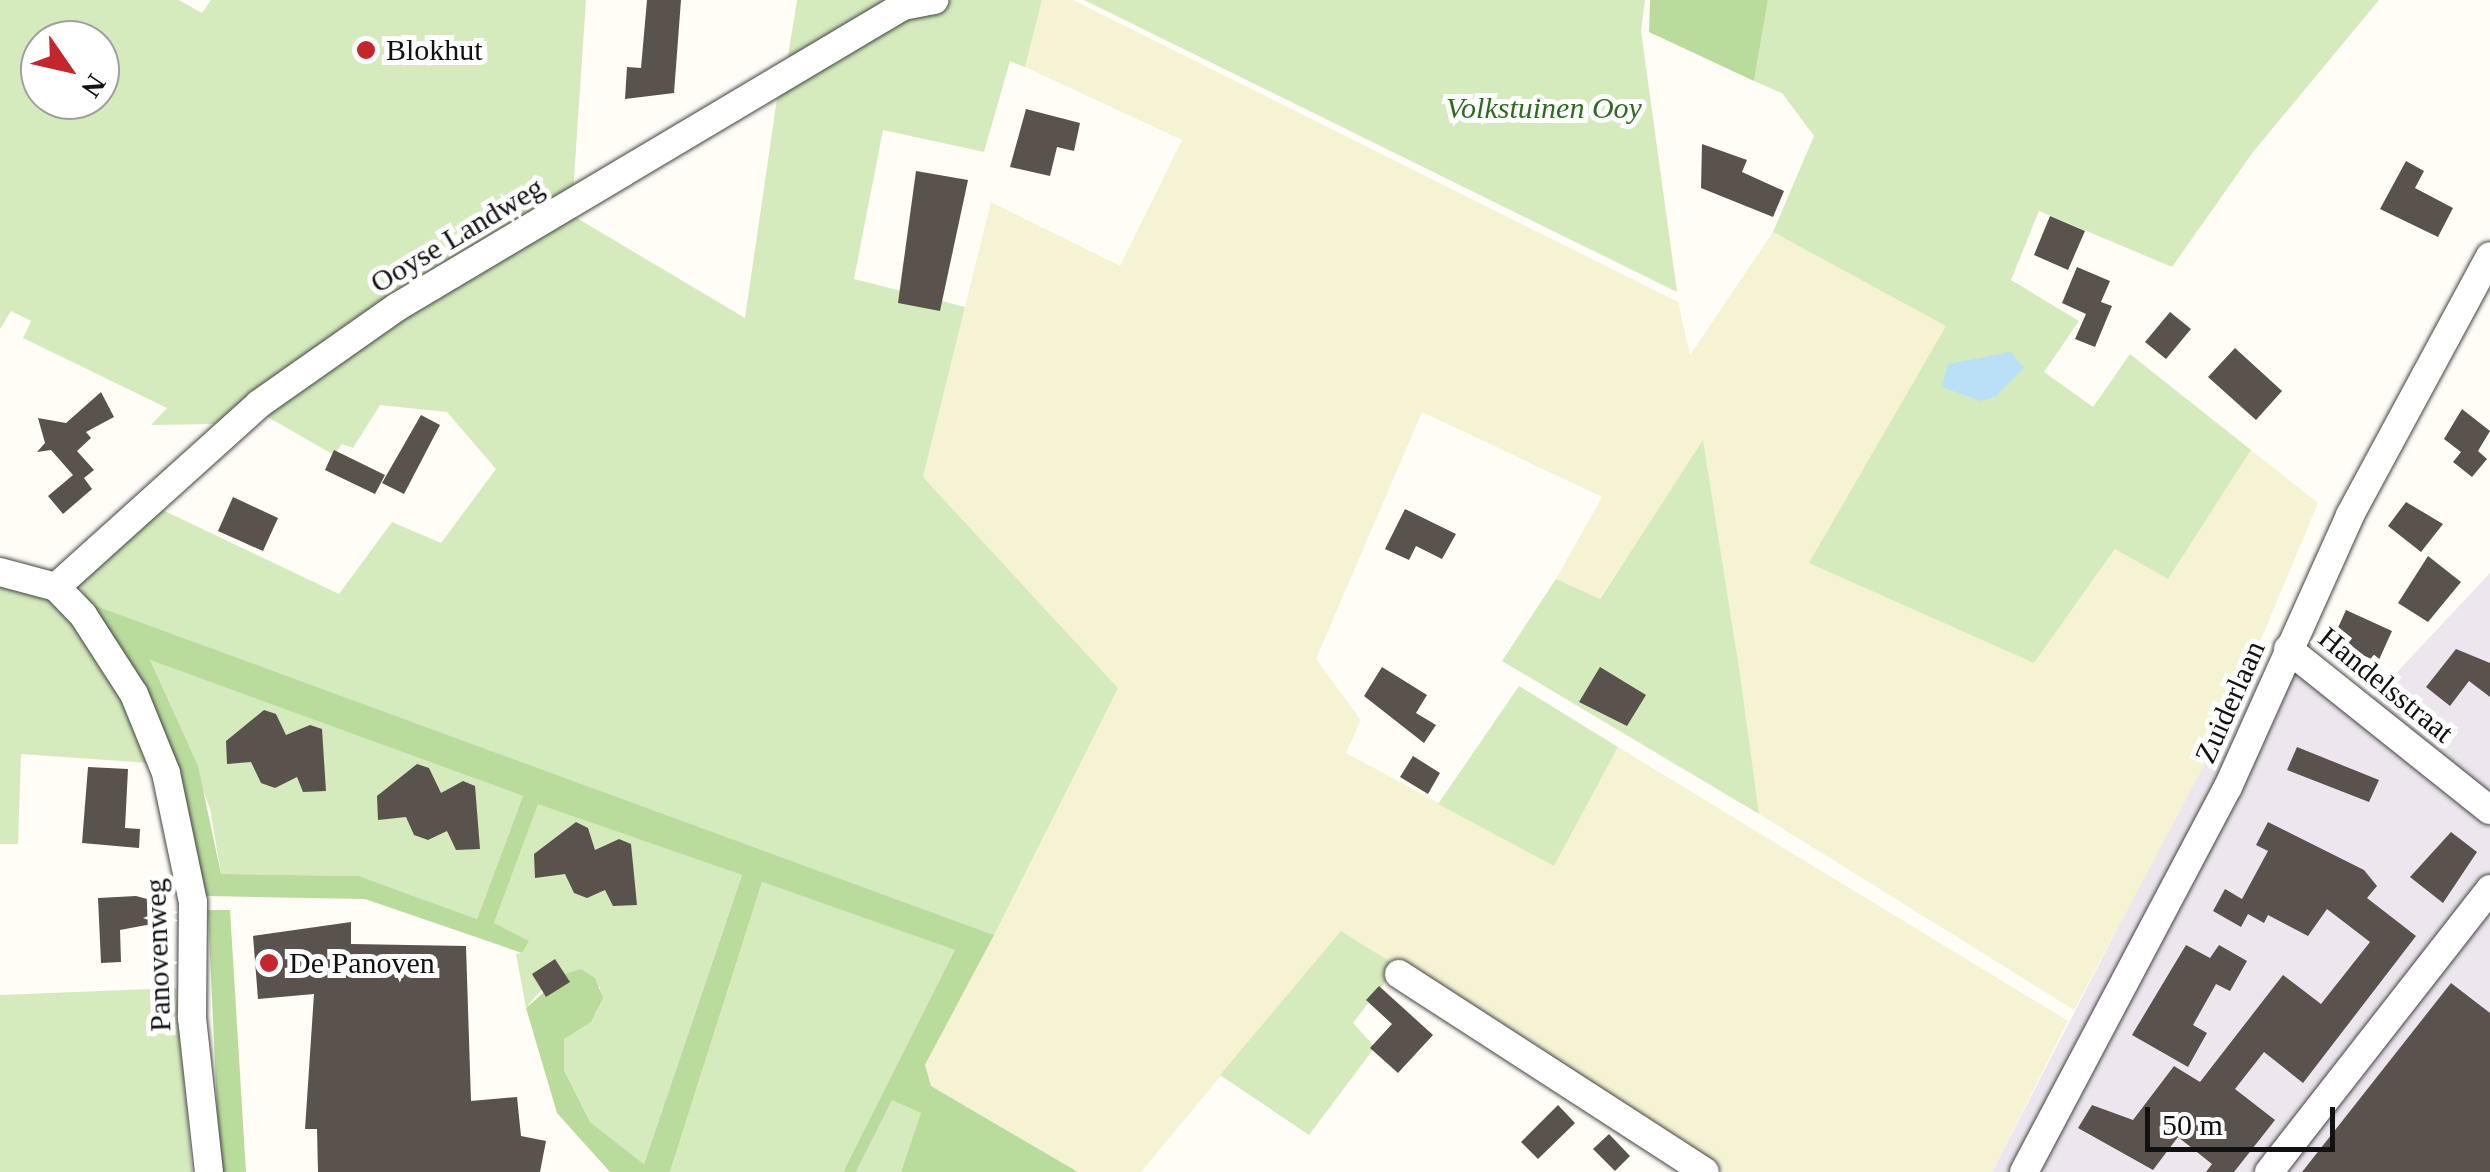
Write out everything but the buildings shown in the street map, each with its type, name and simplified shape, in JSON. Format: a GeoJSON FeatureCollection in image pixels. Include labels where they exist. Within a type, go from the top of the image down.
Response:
{"type":"FeatureCollection","features":[{"type":"Feature","properties":{"kind":"street","name":"Ooyse Landweg"},"geometry":{"type":"LineString","coordinates":[[56,588],[259,404],[398,307],[903,6],[934,0]]}},
{"type":"Feature","properties":{"kind":"street","name":"Zuiderlaan"},"geometry":{"type":"LineString","coordinates":[[2032,1169],[2228,787],[2350,515],[2490,256]]}},
{"type":"Feature","properties":{"kind":"street"},"geometry":{"type":"LineString","coordinates":[[0,572],[56,588]]}},
{"type":"Feature","properties":{"kind":"street","name":"Panovenweg"},"geometry":{"type":"LineString","coordinates":[[56,588],[83,615],[134,694],[166,772],[194,902],[192,1018],[210,1172]]}},
{"type":"Feature","properties":{"kind":"street","name":"Handelsstraat"},"geometry":{"type":"LineString","coordinates":[[2288,649],[2490,810]]}},
{"type":"Feature","properties":{"kind":"street"},"geometry":{"type":"LineString","coordinates":[[2269,1172],[2490,889]]}},
{"type":"Feature","properties":{"kind":"street"},"geometry":{"type":"LineString","coordinates":[[1398,974],[1705,1172]]}},
{"type":"Feature","properties":{"kind":"shaded area"},"geometry":{"type":"Polygon","coordinates":[[[1042,0],[1073,0],[1678,302],[1690,355],[1773,232],[1946,325],[2034,663],[2116,548],[2168,579],[2251,450],[2318,503],[2224,728],[2074,1010],[1759,814],[1703,442],[1599,599],[1556,579],[1602,497],[1422,412],[1316,659],[1361,720],[1346,753],[1554,865],[1618,747],[2068,1021],[1992,1172],[1725,1172],[1341,931],[1141,1172],[1078,1172],[931,1086],[925,1066],[1118,688],[923,477],[991,202],[1120,266],[1182,140],[1025,67],[1042,0]]]}},
{"type":"Feature","properties":{"kind":"shaded area"},"geometry":{"type":"Polygon","coordinates":[[[2490,573],[2490,1172],[1992,1172],[2245,681],[2311,658],[2368,703],[2490,573]]]}},
{"type":"Feature","properties":{"kind":"green space"},"geometry":{"type":"Polygon","coordinates":[[[0,0],[179,0],[202,13],[211,0],[586,0],[573,193],[399,298],[215,424],[151,425],[167,408],[23,338],[31,321],[11,311],[0,329],[0,0]]]}},
{"type":"Feature","properties":{"kind":"green space"},"geometry":{"type":"Polygon","coordinates":[[[797,0],[914,0],[787,63],[797,0]]]}},
{"type":"Feature","properties":{"kind":"green space"},"geometry":{"type":"Polygon","coordinates":[[[945,0],[1042,0],[1025,67],[1010,61],[984,152],[883,130],[854,279],[965,307],[923,477],[1118,688],[994,935],[88,603],[79,583],[150,504],[339,594],[392,522],[441,543],[496,469],[447,412],[380,405],[353,448],[342,444],[334,455],[259,412],[565,211],[745,318],[779,85],[945,0]]]}},
{"type":"Feature","properties":{"kind":"green space","name":"Volkstuinen Ooy"},"geometry":{"type":"Polygon","coordinates":[[[1084,0],[1645,0],[1641,31],[1677,292],[1084,0]]]}},
{"type":"Feature","properties":{"kind":"green space"},"geometry":{"type":"Polygon","coordinates":[[[1650,0],[1768,0],[1754,81],[1649,32],[1650,0]]]}},
{"type":"Feature","properties":{"kind":"green space"},"geometry":{"type":"Polygon","coordinates":[[[1768,0],[2379,0],[2253,152],[2172,267],[2039,211],[2011,280],[2079,321],[2044,372],[2093,407],[2130,354],[2251,450],[2168,579],[2115,549],[2034,663],[1809,563],[1946,326],[1773,232],[1814,136],[1782,93],[1754,81],[1768,0]]]}},
{"type":"Feature","properties":{"kind":"green space"},"geometry":{"type":"Polygon","coordinates":[[[1703,440],[1759,814],[1502,661],[1556,579],[1600,599],[1703,440]]]}},
{"type":"Feature","properties":{"kind":"green space"},"geometry":{"type":"Polygon","coordinates":[[[0,580],[53,599],[68,615],[120,694],[150,763],[21,754],[18,844],[0,844],[0,580]]]}},
{"type":"Feature","properties":{"kind":"green space"},"geometry":{"type":"Polygon","coordinates":[[[88,603],[994,935],[925,1065],[931,1086],[1078,1172],[901,1172],[921,1113],[892,1100],[856,1172],[843,1172],[955,950],[762,882],[670,1172],[610,1172],[557,1113],[526,1008],[565,974],[581,969],[595,978],[603,998],[591,1022],[564,1039],[564,1070],[590,1122],[644,1164],[742,875],[538,804],[494,923],[529,941],[522,953],[365,899],[206,896],[167,740],[88,603]],[[150,660],[198,766],[221,874],[359,876],[477,919],[523,796],[150,660]]]}},
{"type":"Feature","properties":{"kind":"green space"},"geometry":{"type":"Polygon","coordinates":[[[150,660],[523,796],[477,919],[359,876],[221,874],[210,808],[150,660]]]}},
{"type":"Feature","properties":{"kind":"green space"},"geometry":{"type":"Polygon","coordinates":[[[1519,686],[1618,747],[1554,866],[1438,804],[1519,686]]]}},
{"type":"Feature","properties":{"kind":"green space"},"geometry":{"type":"Polygon","coordinates":[[[538,803],[742,875],[644,1164],[590,1122],[564,1070],[564,1039],[597,1012],[600,987],[543,988],[526,1008],[516,954],[522,953],[494,923],[538,803]]]}},
{"type":"Feature","properties":{"kind":"green space"},"geometry":{"type":"Polygon","coordinates":[[[762,882],[956,950],[843,1172],[670,1172],[762,882]]]}},
{"type":"Feature","properties":{"kind":"green space"},"geometry":{"type":"Polygon","coordinates":[[[208,910],[230,910],[246,1172],[220,1172],[208,910]]]}},
{"type":"Feature","properties":{"kind":"green space"},"geometry":{"type":"Polygon","coordinates":[[[1341,931],[1397,966],[1353,1023],[1375,1047],[1309,1135],[1220,1075],[1341,931]]]}},
{"type":"Feature","properties":{"kind":"green space"},"geometry":{"type":"Polygon","coordinates":[[[176,988],[192,1172],[0,1172],[0,995],[176,988]]]}},
{"type":"Feature","properties":{"kind":"green space"},"geometry":{"type":"Polygon","coordinates":[[[892,1099],[922,1113],[901,1172],[856,1172],[892,1099]]]}},
{"type":"Feature","properties":{"kind":"water"},"geometry":{"type":"Polygon","coordinates":[[[2011,352],[2024,368],[1995,397],[1980,401],[1942,387],[1948,364],[2011,352]]]}},
{"type":"Feature","properties":{"kind":"place","name":"Blokhut"},"geometry":{"type":"Point","coordinates":[366,50]}},
{"type":"Feature","properties":{"kind":"place","name":"De Panoven"},"geometry":{"type":"Point","coordinates":[269,963]}}]}
